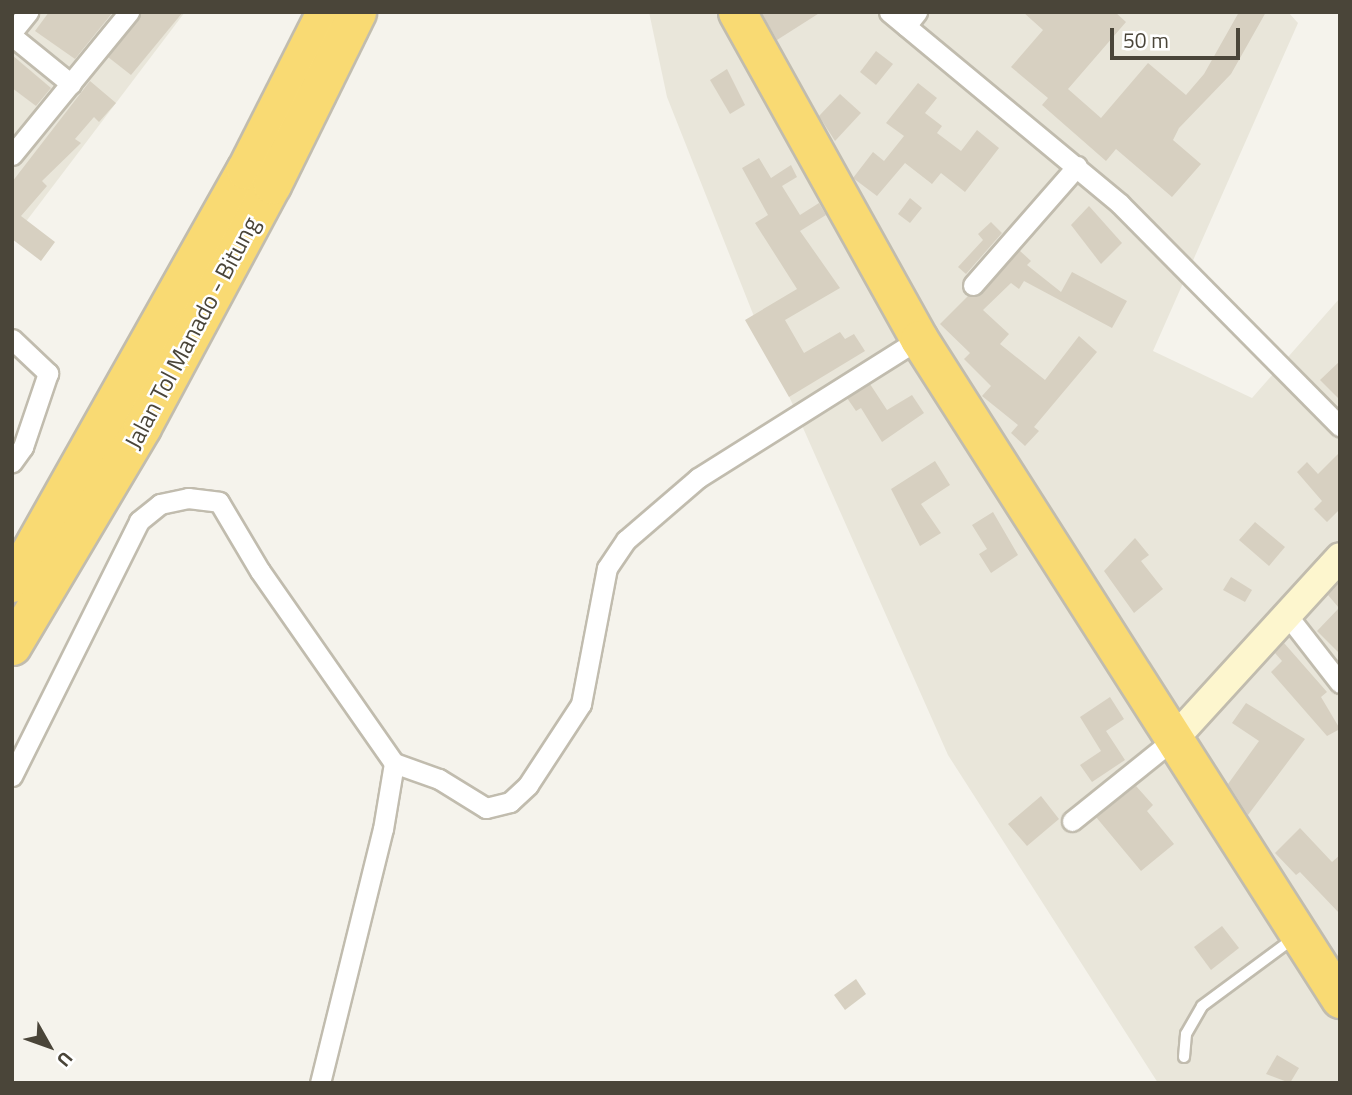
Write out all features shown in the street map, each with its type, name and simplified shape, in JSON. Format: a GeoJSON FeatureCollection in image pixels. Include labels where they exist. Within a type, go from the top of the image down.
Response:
{"type":"FeatureCollection","features":[{"type":"Feature","properties":{"kind":"highway","name":"Jalan Tol Manado - Bitung"},"geometry":{"type":"LineString","coordinates":[[12,646],[142,426],[259,177],[325,12]]}},
{"type":"Feature","properties":{"kind":"highway","name":"Jalan Tol Manado - Bitung"},"geometry":{"type":"LineString","coordinates":[[12,583],[357,12]]}},
{"type":"Feature","properties":{"kind":"highway"},"geometry":{"type":"LineString","coordinates":[[737,12],[919,338],[1340,999]]}},
{"type":"Feature","properties":{"kind":"street"},"geometry":{"type":"LineString","coordinates":[[28,12],[12,34],[71,84]]}},
{"type":"Feature","properties":{"kind":"street"},"geometry":{"type":"LineString","coordinates":[[12,155],[129,12]]}},
{"type":"Feature","properties":{"kind":"street"},"geometry":{"type":"LineString","coordinates":[[889,12],[912,19],[1160,241],[1340,426]]}},
{"type":"Feature","properties":{"kind":"street"},"geometry":{"type":"LineString","coordinates":[[973,285],[1077,166]]}},
{"type":"Feature","properties":{"kind":"street"},"geometry":{"type":"LineString","coordinates":[[12,776],[139,522],[160,504],[188,498],[219,502],[260,571],[394,763],[439,779],[486,808],[496,808],[520,794],[581,704],[607,568],[626,540],[698,478],[919,338]]}},
{"type":"Feature","properties":{"kind":"street"},"geometry":{"type":"LineString","coordinates":[[12,339],[48,373],[23,447],[12,462]]}},
{"type":"Feature","properties":{"kind":"street"},"geometry":{"type":"LineString","coordinates":[[1072,821],[1174,739],[1340,557]]}},
{"type":"Feature","properties":{"kind":"street"},"geometry":{"type":"LineString","coordinates":[[1287,615],[1340,683]]}},
{"type":"Feature","properties":{"kind":"street"},"geometry":{"type":"LineString","coordinates":[[320,1083],[383,829],[394,763]]}},
{"type":"Feature","properties":{"kind":"lane"},"geometry":{"type":"LineString","coordinates":[[1184,1058],[1186,1034],[1202,1006],[1298,935]]}},
{"type":"Feature","properties":{"kind":"shaded area"},"geometry":{"type":"Polygon","coordinates":[[[12,12],[185,12],[12,240],[12,12]]]}},
{"type":"Feature","properties":{"kind":"shaded area"},"geometry":{"type":"Polygon","coordinates":[[[649,12],[1288,12],[1298,23],[1153,351],[1252,398],[1340,298],[1340,1083],[1158,1083],[948,755],[757,324],[667,97],[649,12]]]}},
{"type":"Feature","properties":{"kind":"building"},"geometry":{"type":"Polygon","coordinates":[[[49,12],[113,12],[75,59],[35,31],[49,12]]]}},
{"type":"Feature","properties":{"kind":"building"},"geometry":{"type":"Polygon","coordinates":[[[141,12],[183,12],[131,75],[108,57],[141,12]]]}},
{"type":"Feature","properties":{"kind":"building"},"geometry":{"type":"Polygon","coordinates":[[[761,12],[821,12],[777,40],[761,12]]]}},
{"type":"Feature","properties":{"kind":"building"},"geometry":{"type":"Polygon","coordinates":[[[1023,12],[1115,12],[1126,22],[1068,89],[1101,118],[1148,63],[1186,95],[1204,74],[1239,12],[1266,12],[1231,74],[1179,128],[1173,140],[1201,164],[1172,197],[1116,149],[1106,161],[1042,105],[1048,98],[1011,67],[1043,30],[1023,12]]]}},
{"type":"Feature","properties":{"kind":"building"},"geometry":{"type":"Polygon","coordinates":[[[876,51],[893,64],[876,85],[860,72],[876,51]]]}},
{"type":"Feature","properties":{"kind":"building"},"geometry":{"type":"Polygon","coordinates":[[[12,55],[51,88],[36,106],[12,88],[12,55]]]}},
{"type":"Feature","properties":{"kind":"building"},"geometry":{"type":"Polygon","coordinates":[[[727,69],[745,105],[730,114],[710,80],[727,69]]]}},
{"type":"Feature","properties":{"kind":"building"},"geometry":{"type":"Polygon","coordinates":[[[90,81],[116,103],[99,122],[94,117],[75,139],[81,143],[42,181],[47,186],[21,216],[55,242],[41,261],[12,239],[12,182],[90,81]]]}},
{"type":"Feature","properties":{"kind":"building"},"geometry":{"type":"Polygon","coordinates":[[[918,83],[937,98],[925,113],[942,126],[937,133],[961,151],[977,130],[999,148],[965,192],[941,173],[932,184],[905,163],[877,196],[853,178],[873,152],[884,161],[904,136],[886,123],[918,83]]]}},
{"type":"Feature","properties":{"kind":"building"},"geometry":{"type":"Polygon","coordinates":[[[840,94],[861,113],[835,141],[819,116],[840,94]]]}},
{"type":"Feature","properties":{"kind":"building"},"geometry":{"type":"Polygon","coordinates":[[[759,158],[771,178],[791,165],[797,177],[782,186],[800,215],[819,203],[826,215],[800,231],[840,288],[785,320],[804,353],[840,332],[845,339],[854,334],[865,351],[789,397],[745,320],[797,289],[755,223],[768,215],[742,168],[759,158]]]}},
{"type":"Feature","properties":{"kind":"building"},"geometry":{"type":"Polygon","coordinates":[[[910,198],[922,208],[910,223],[898,214],[910,198]]]}},
{"type":"Feature","properties":{"kind":"building"},"geometry":{"type":"Polygon","coordinates":[[[1089,206],[1122,243],[1101,264],[1071,225],[1089,206]]]}},
{"type":"Feature","properties":{"kind":"building"},"geometry":{"type":"Polygon","coordinates":[[[991,222],[1002,233],[966,274],[958,267],[983,240],[978,234],[991,222]]]}},
{"type":"Feature","properties":{"kind":"building"},"geometry":{"type":"Polygon","coordinates":[[[1019,250],[1031,261],[1027,265],[1061,292],[1072,272],[1127,301],[1112,328],[1024,281],[1019,289],[1011,283],[983,310],[1009,334],[1000,344],[1045,380],[1079,336],[1097,352],[1034,427],[1039,431],[1025,446],[1011,433],[1018,425],[982,396],[991,386],[964,359],[970,353],[940,324],[968,296],[982,293],[1019,250]]]}},
{"type":"Feature","properties":{"kind":"building"},"geometry":{"type":"Polygon","coordinates":[[[1340,361],[1340,400],[1320,380],[1340,361]]]}},
{"type":"Feature","properties":{"kind":"building"},"geometry":{"type":"Polygon","coordinates":[[[870,384],[887,410],[912,395],[924,413],[882,442],[861,408],[856,411],[847,398],[870,384]]]}},
{"type":"Feature","properties":{"kind":"building"},"geometry":{"type":"Polygon","coordinates":[[[1340,452],[1340,509],[1327,522],[1314,509],[1322,501],[1297,472],[1307,462],[1318,474],[1340,452]]]}},
{"type":"Feature","properties":{"kind":"building"},"geometry":{"type":"Polygon","coordinates":[[[935,461],[950,485],[921,504],[941,533],[920,546],[891,489],[935,461]]]}},
{"type":"Feature","properties":{"kind":"building"},"geometry":{"type":"Polygon","coordinates":[[[993,512],[1018,555],[991,573],[979,554],[987,549],[972,525],[993,512]]]}},
{"type":"Feature","properties":{"kind":"building"},"geometry":{"type":"Polygon","coordinates":[[[1255,522],[1285,547],[1269,566],[1239,540],[1255,522]]]}},
{"type":"Feature","properties":{"kind":"building"},"geometry":{"type":"Polygon","coordinates":[[[1135,538],[1149,555],[1141,561],[1163,589],[1134,613],[1104,571],[1135,538]]]}},
{"type":"Feature","properties":{"kind":"building"},"geometry":{"type":"Polygon","coordinates":[[[1231,577],[1252,590],[1245,602],[1223,590],[1231,577]]]}},
{"type":"Feature","properties":{"kind":"building"},"geometry":{"type":"Polygon","coordinates":[[[1340,582],[1340,654],[1317,631],[1339,608],[1328,595],[1340,582]]]}},
{"type":"Feature","properties":{"kind":"building"},"geometry":{"type":"Polygon","coordinates":[[[1284,643],[1327,692],[1321,697],[1340,729],[1327,736],[1271,672],[1282,661],[1275,653],[1284,643]]]}},
{"type":"Feature","properties":{"kind":"building"},"geometry":{"type":"Polygon","coordinates":[[[1110,697],[1124,719],[1106,731],[1125,760],[1092,782],[1080,765],[1101,751],[1080,717],[1110,697]]]}},
{"type":"Feature","properties":{"kind":"building"},"geometry":{"type":"Polygon","coordinates":[[[1246,703],[1305,739],[1248,815],[1228,784],[1259,741],[1232,723],[1246,703]]]}},
{"type":"Feature","properties":{"kind":"building"},"geometry":{"type":"Polygon","coordinates":[[[1136,786],[1153,805],[1147,811],[1174,844],[1141,871],[1096,817],[1136,786]]]}},
{"type":"Feature","properties":{"kind":"building"},"geometry":{"type":"Polygon","coordinates":[[[1041,796],[1059,819],[1027,846],[1008,824],[1041,796]]]}},
{"type":"Feature","properties":{"kind":"building"},"geometry":{"type":"Polygon","coordinates":[[[1300,828],[1332,862],[1340,855],[1340,914],[1300,872],[1296,875],[1275,853],[1300,828]]]}},
{"type":"Feature","properties":{"kind":"building"},"geometry":{"type":"Polygon","coordinates":[[[1222,926],[1239,948],[1211,970],[1194,947],[1222,926]]]}},
{"type":"Feature","properties":{"kind":"building"},"geometry":{"type":"Polygon","coordinates":[[[856,979],[866,994],[845,1010],[834,995],[856,979]]]}},
{"type":"Feature","properties":{"kind":"building"},"geometry":{"type":"Polygon","coordinates":[[[1277,1055],[1299,1068],[1290,1083],[1266,1074],[1277,1055]]]}}]}
